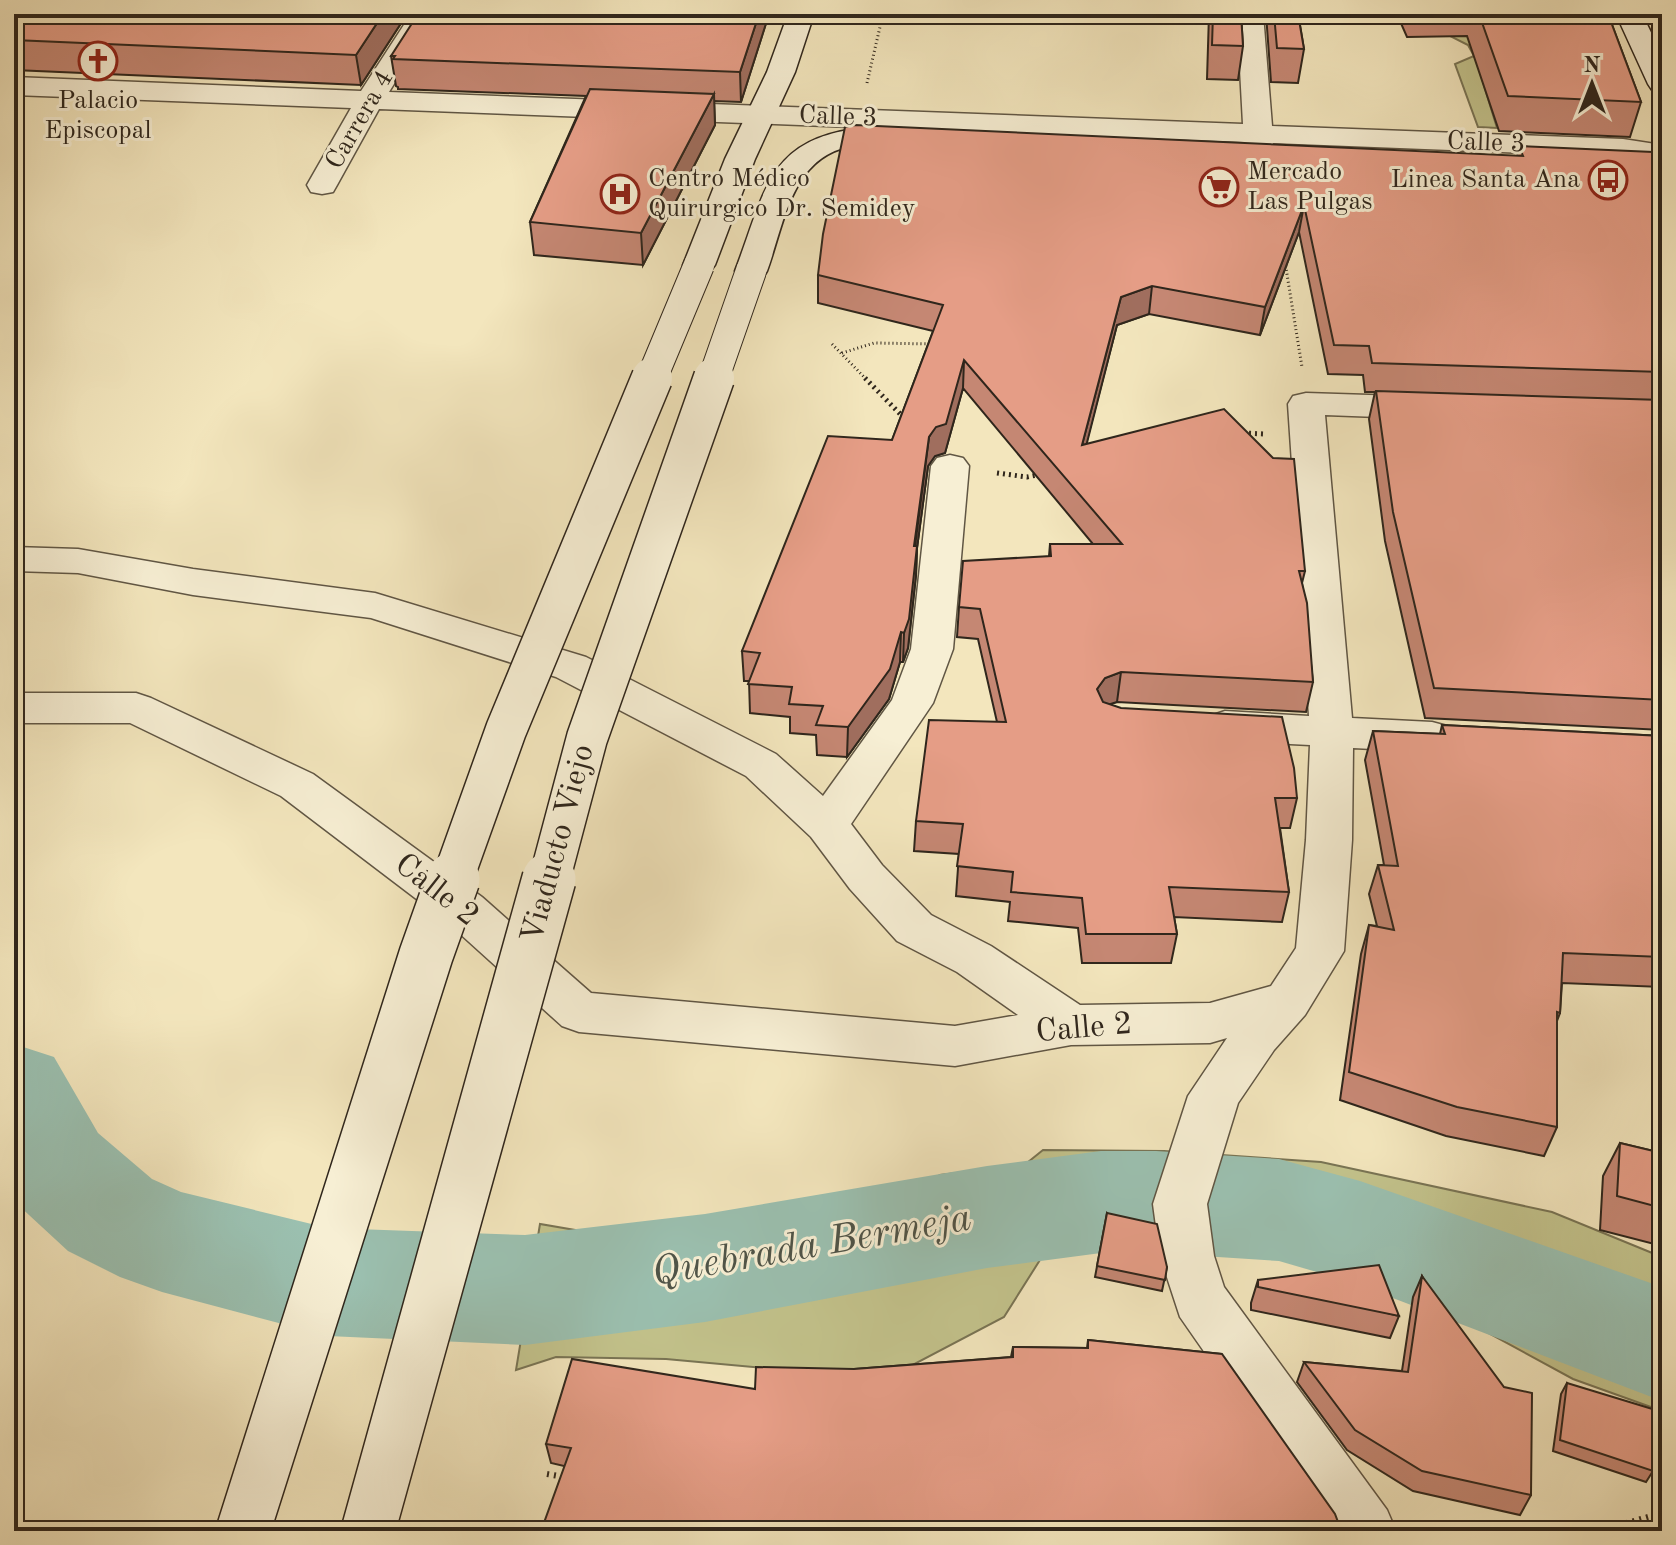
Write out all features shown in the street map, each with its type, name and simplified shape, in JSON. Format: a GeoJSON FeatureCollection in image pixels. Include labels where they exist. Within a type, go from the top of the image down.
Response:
{"type":"FeatureCollection","features":[{"type":"Feature","properties":{"kind":"street","name":"Carrera 4"},"geometry":{"type":"LineString","coordinates":[[322,185],[369,101],[424,14]]}},
{"type":"Feature","properties":{"kind":"street"},"geometry":{"type":"LineString","coordinates":[[243,1531],[426,955],[506,730],[740,159],[781,72],[801,14]]}},
{"type":"Feature","properties":{"kind":"street"},"geometry":{"type":"LineString","coordinates":[[1250,14],[1259,143]]}},
{"type":"Feature","properties":{"kind":"street"},"geometry":{"type":"LineString","coordinates":[[1629,14],[1662,84]]}},
{"type":"Feature","properties":{"kind":"street","name":"Calle 3"},"geometry":{"type":"LineString","coordinates":[[14,86],[762,115],[1662,167]]}},
{"type":"Feature","properties":{"kind":"street","name":"Calle 3"},"geometry":{"type":"LineString","coordinates":[[790,169],[810,152],[829,143],[891,135],[1607,147],[1662,154]]}},
{"type":"Feature","properties":{"kind":"street","name":"Viaducto Viejo"},"geometry":{"type":"LineString","coordinates":[[368,1531],[479,1140],[587,738],[751,271],[790,169]]}},
{"type":"Feature","properties":{"kind":"street"},"geometry":{"type":"LineString","coordinates":[[1365,1531],[1200,1299],[1187,1256],[1180,1204],[1214,1096],[1256,1036],[1288,1001],[1320,951],[1329,840],[1332,733],[1307,421],[1459,409]]}},
{"type":"Feature","properties":{"kind":"street"},"geometry":{"type":"LineString","coordinates":[[827,825],[912,703],[932,649],[950,466]]}},
{"type":"Feature","properties":{"kind":"street"},"geometry":{"type":"LineString","coordinates":[[14,559],[78,561],[193,582],[375,606],[571,667],[761,765],[827,825],[866,877],[914,928],[974,959],[1071,1025]]}},
{"type":"Feature","properties":{"kind":"street","name":"Calle 2"},"geometry":{"type":"LineString","coordinates":[[14,708],[136,708],[297,785],[465,910],[579,1012],[955,1046],[1071,1025],[1210,1023],[1288,1001]]}},
{"type":"Feature","properties":{"kind":"street"},"geometry":{"type":"LineString","coordinates":[[1194,724],[1473,739]]}},
{"type":"Feature","properties":{"kind":"path"},"geometry":{"type":"LineString","coordinates":[[867,84],[883,14]]}},
{"type":"Feature","properties":{"kind":"path"},"geometry":{"type":"LineString","coordinates":[[1233,432],[1307,421],[1285,262]]}},
{"type":"Feature","properties":{"kind":"path"},"geometry":{"type":"LineString","coordinates":[[842,353],[874,343],[945,344]]}},
{"type":"Feature","properties":{"kind":"path"},"geometry":{"type":"LineString","coordinates":[[832,344],[950,466],[1027,477],[1057,470]]}},
{"type":"Feature","properties":{"kind":"path"},"geometry":{"type":"LineString","coordinates":[[547,1474],[576,1480]]}},
{"type":"Feature","properties":{"kind":"path"},"geometry":{"type":"LineString","coordinates":[[1599,1531],[1662,1513]]}},
{"type":"Feature","properties":{"kind":"green space"},"geometry":{"type":"Polygon","coordinates":[[[1466,27],[1497,128],[1478,127],[1455,64],[1474,56],[1468,45],[1446,34],[1466,27]]]}},
{"type":"Feature","properties":{"kind":"green space"},"geometry":{"type":"Polygon","coordinates":[[[1043,1150],[1164,1151],[1321,1162],[1552,1212],[1662,1257],[1662,1411],[1573,1379],[1426,1299],[1253,1244],[1099,1215],[1045,1252],[1004,1317],[886,1379],[666,1359],[556,1357],[516,1370],[540,1224],[645,1242],[743,1241],[853,1208],[891,1205],[940,1175],[973,1171],[1012,1175],[1043,1150]]]}},
{"type":"Feature","properties":{"kind":"building"},"geometry":{"type":"Polygon","coordinates":[[[14,14],[383,14],[356,55],[14,40],[14,14]]]}},
{"type":"Feature","properties":{"kind":"building"},"geometry":{"type":"Polygon","coordinates":[[[418,14],[759,14],[740,72],[393,59],[395,56],[391,56],[418,14]]]}},
{"type":"Feature","properties":{"kind":"building"},"geometry":{"type":"Polygon","coordinates":[[[1213,14],[1241,14],[1243,46],[1212,45],[1213,14]]]}},
{"type":"Feature","properties":{"kind":"building"},"geometry":{"type":"Polygon","coordinates":[[[1274,14],[1298,14],[1304,49],[1277,48],[1274,14]]]}},
{"type":"Feature","properties":{"kind":"building"},"geometry":{"type":"Polygon","coordinates":[[[1479,14],[1608,14],[1641,102],[1508,96],[1479,14]]]}},
{"type":"Feature","properties":{"kind":"building","name":"Centro Médico Quirurgico Dr. Semidey"},"geometry":{"type":"Polygon","coordinates":[[[590,89],[714,94],[641,233],[530,222],[590,89]]]}},
{"type":"Feature","properties":{"kind":"building"},"geometry":{"type":"Polygon","coordinates":[[[855,125],[1523,156],[1519,146],[1653,152],[1657,161],[1662,161],[1662,372],[1372,363],[1369,346],[1334,345],[1304,205],[1265,307],[1152,286],[1121,297],[1082,445],[1224,409],[1273,458],[1294,459],[1305,571],[1299,571],[1307,603],[1313,682],[1121,672],[1105,678],[1097,689],[1103,702],[1121,708],[1282,717],[1294,768],[1297,798],[1275,798],[1289,892],[1169,887],[1177,934],[1086,934],[1082,898],[1011,892],[1013,872],[957,866],[963,824],[916,821],[929,720],[1006,722],[980,609],[959,607],[963,561],[1051,556],[1050,544],[1122,544],[964,360],[946,424],[936,427],[929,437],[914,546],[917,546],[909,619],[904,633],[901,632],[890,669],[848,727],[816,725],[823,706],[789,704],[792,687],[748,684],[760,653],[742,651],[828,436],[892,440],[943,305],[818,275],[823,234],[845,127],[855,125]]]}},
{"type":"Feature","properties":{"kind":"building"},"geometry":{"type":"Polygon","coordinates":[[[1376,391],[1662,400],[1662,700],[1434,688],[1393,512],[1376,391]]]}},
{"type":"Feature","properties":{"kind":"building"},"geometry":{"type":"Polygon","coordinates":[[[1442,725],[1662,736],[1662,957],[1563,953],[1560,1013],[1557,1012],[1557,1127],[1457,1107],[1349,1072],[1369,925],[1394,930],[1378,865],[1398,866],[1373,731],[1445,734],[1442,725]]]}},
{"type":"Feature","properties":{"kind":"building"},"geometry":{"type":"Polygon","coordinates":[[[1620,1143],[1662,1153],[1662,1208],[1617,1196],[1620,1143]]]}},
{"type":"Feature","properties":{"kind":"building"},"geometry":{"type":"Polygon","coordinates":[[[1107,1213],[1157,1224],[1167,1267],[1165,1280],[1097,1266],[1107,1213]]]}},
{"type":"Feature","properties":{"kind":"building"},"geometry":{"type":"Polygon","coordinates":[[[1379,1265],[1399,1316],[1258,1287],[1258,1280],[1379,1265]]]}},
{"type":"Feature","properties":{"kind":"building"},"geometry":{"type":"Polygon","coordinates":[[[1422,1276],[1504,1387],[1532,1393],[1531,1495],[1422,1471],[1355,1430],[1304,1362],[1408,1372],[1422,1276]]]}},
{"type":"Feature","properties":{"kind":"building"},"geometry":{"type":"Polygon","coordinates":[[[1088,1340],[1222,1354],[1335,1514],[1341,1530],[541,1531],[571,1448],[546,1444],[572,1359],[755,1389],[756,1367],[854,1369],[1013,1357],[1013,1347],[1088,1348],[1088,1340]]]}},
{"type":"Feature","properties":{"kind":"building"},"geometry":{"type":"Polygon","coordinates":[[[1567,1383],[1659,1411],[1653,1471],[1560,1440],[1567,1383]]]}},
{"type":"Feature","properties":{"kind":"waterway","name":"Quebrada Bermeja"},"geometry":{"type":"LineString","coordinates":[[14,1090],[57,1168],[110,1215],[162,1240],[328,1282],[525,1290],[705,1268],[987,1217],[1101,1202],[1156,1202],[1279,1210],[1360,1233],[1662,1344]]}},
{"type":"Feature","properties":{"kind":"place","name":"Palacio Episcopal"},"geometry":{"type":"Point","coordinates":[98,61]}},
{"type":"Feature","properties":{"kind":"place","name":"Linea Santa Ana"},"geometry":{"type":"Point","coordinates":[1608,180]}},
{"type":"Feature","properties":{"kind":"place","name":"Mercado Las Pulgas"},"geometry":{"type":"Point","coordinates":[1219,187]}},
{"type":"Feature","properties":{"kind":"place","name":"Centro Médico Quirurgico Dr. Semidey"},"geometry":{"type":"Point","coordinates":[620,194]}}]}
